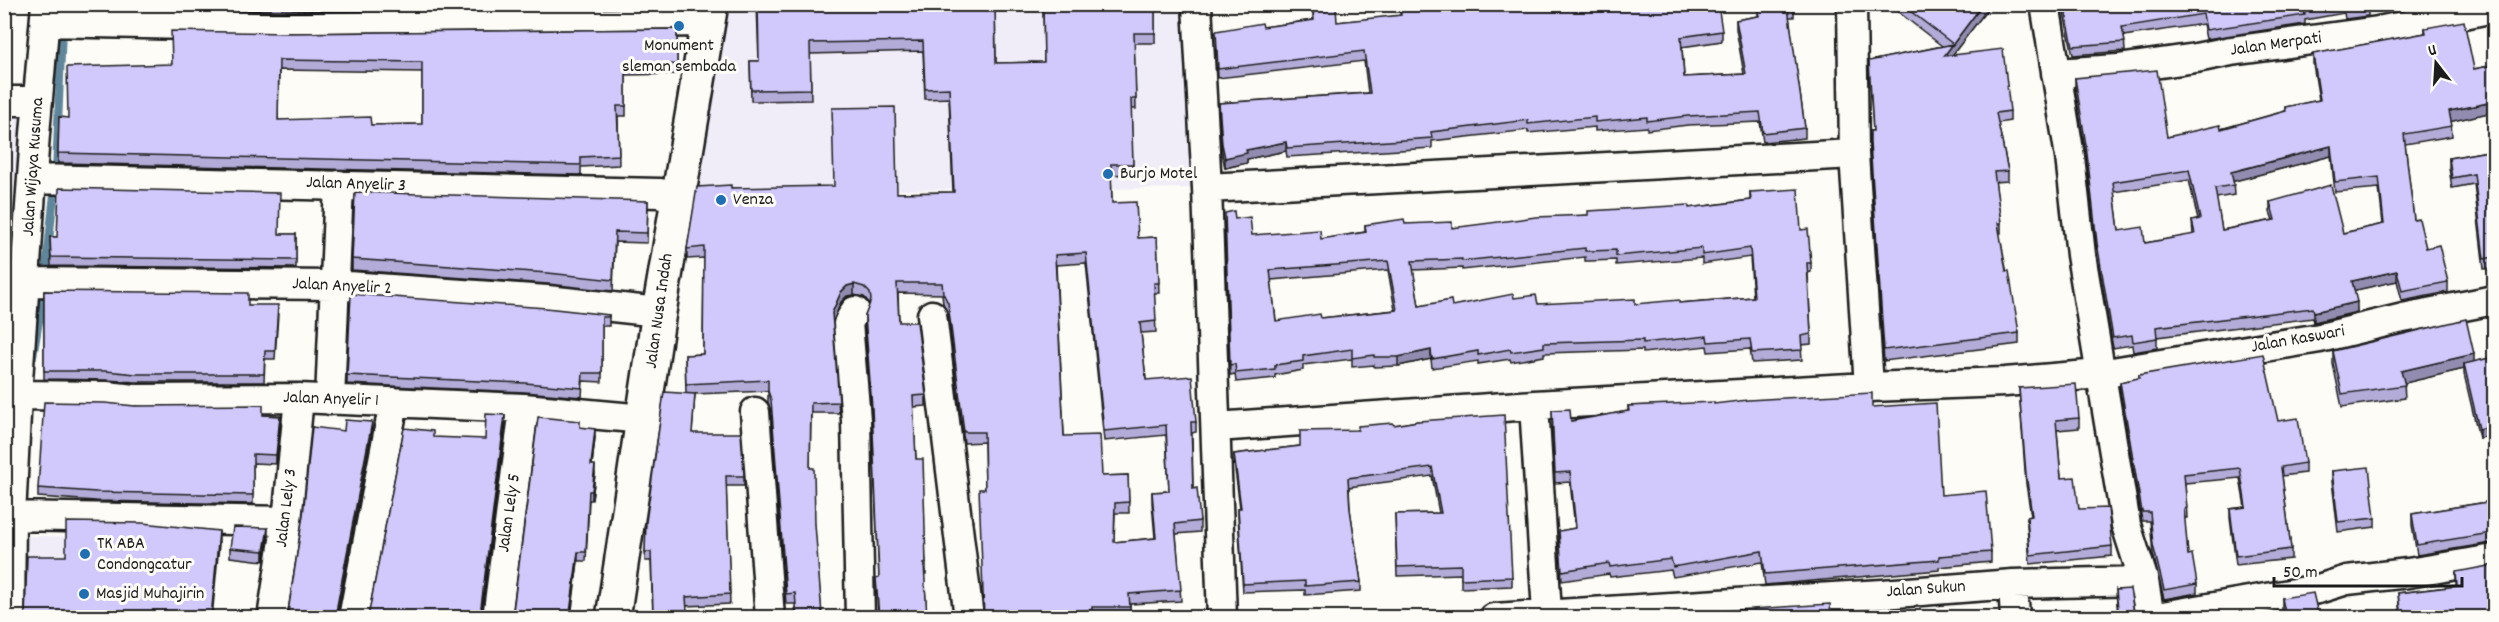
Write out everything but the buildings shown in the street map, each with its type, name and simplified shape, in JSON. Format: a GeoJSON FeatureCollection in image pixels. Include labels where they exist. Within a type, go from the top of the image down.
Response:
{"type":"FeatureCollection","features":[{"type":"Feature","properties":{"kind":"main road","name":"Jalan Nusa Indah"},"geometry":{"type":"LineString","coordinates":[[613,618],[658,312],[709,13]]}},
{"type":"Feature","properties":{"kind":"street"},"geometry":{"type":"LineString","coordinates":[[1197,4],[1207,188],[1222,618]]}},
{"type":"Feature","properties":{"kind":"street"},"geometry":{"type":"LineString","coordinates":[[1852,4],[1854,154],[1869,387]]}},
{"type":"Feature","properties":{"kind":"street"},"geometry":{"type":"LineString","coordinates":[[2045,4],[2070,157],[2081,255],[2126,525],[2144,581],[2151,618],[2318,589],[2347,580],[2494,560]]}},
{"type":"Feature","properties":{"kind":"street","name":"Jalan Merpati"},"geometry":{"type":"LineString","coordinates":[[2056,73],[2118,69],[2185,60],[2231,51],[2378,31],[2494,8]]}},
{"type":"Feature","properties":{"kind":"street"},"geometry":{"type":"LineString","coordinates":[[52,18],[178,15],[709,13]]}},
{"type":"Feature","properties":{"kind":"street","name":"Jalan Wijaya Kusuma"},"geometry":{"type":"LineString","coordinates":[[10,618],[11,516],[17,394],[35,282],[43,179],[38,101],[52,18]]}},
{"type":"Feature","properties":{"kind":"street"},"geometry":{"type":"LineString","coordinates":[[4,101],[38,101]]}},
{"type":"Feature","properties":{"kind":"street"},"geometry":{"type":"LineString","coordinates":[[1207,188],[1854,154]]}},
{"type":"Feature","properties":{"kind":"street","name":"Jalan Anyelir 3"},"geometry":{"type":"LineString","coordinates":[[43,179],[660,193],[677,200]]}},
{"type":"Feature","properties":{"kind":"street"},"geometry":{"type":"LineString","coordinates":[[330,400],[339,185]]}},
{"type":"Feature","properties":{"kind":"street","name":"Jalan Anyelir 2"},"geometry":{"type":"LineString","coordinates":[[35,282],[334,285],[547,300],[658,312]]}},
{"type":"Feature","properties":{"kind":"street","name":"Jalan Kaswari"},"geometry":{"type":"LineString","coordinates":[[1216,427],[1534,405],[2005,382],[2100,374],[2320,338],[2412,316],[2494,300]]}},
{"type":"Feature","properties":{"kind":"street"},"geometry":{"type":"LineString","coordinates":[[855,311],[848,323],[856,420],[860,618]]}},
{"type":"Feature","properties":{"kind":"street"},"geometry":{"type":"LineString","coordinates":[[932,315],[969,618]]}},
{"type":"Feature","properties":{"kind":"street","name":"Jalan Anyelir 1"},"geometry":{"type":"LineString","coordinates":[[17,394],[135,399],[299,398],[524,408],[644,419]]}},
{"type":"Feature","properties":{"kind":"street","name":"Jalan Lely 3"},"geometry":{"type":"LineString","coordinates":[[272,618],[286,521],[299,398]]}},
{"type":"Feature","properties":{"kind":"street"},"geometry":{"type":"LineString","coordinates":[[353,618],[394,402]]}},
{"type":"Feature","properties":{"kind":"street"},"geometry":{"type":"LineString","coordinates":[[1534,405],[1547,613]]}},
{"type":"Feature","properties":{"kind":"street","name":"Jalan Lely 5"},"geometry":{"type":"LineString","coordinates":[[496,618],[524,408]]}},
{"type":"Feature","properties":{"kind":"street"},"geometry":{"type":"LineString","coordinates":[[755,412],[770,618]]}},
{"type":"Feature","properties":{"kind":"street"},"geometry":{"type":"LineString","coordinates":[[11,516],[286,521]]}},
{"type":"Feature","properties":{"kind":"street","name":"Jalan Sukun"},"geometry":{"type":"LineString","coordinates":[[1510,617],[2013,584],[2144,581]]}},
{"type":"Feature","properties":{"kind":"street"},"geometry":{"type":"LineString","coordinates":[[2013,584],[2015,618]]}},
{"type":"Feature","properties":{"kind":"shaded area"},"geometry":{"type":"Polygon","coordinates":[[[709,5],[1194,5],[1207,188],[682,191],[709,5]]]}},
{"type":"Feature","properties":{"kind":"shaded area"},"geometry":{"type":"Polygon","coordinates":[[[24,105],[5,327],[5,106],[24,105]]]}},
{"type":"Feature","properties":{"kind":"shaded area","name":"TK ABA Condongcatur"},"geometry":{"type":"Polygon","coordinates":[[[25,536],[145,538],[145,571],[24,570],[25,536]]]}},
{"type":"Feature","properties":{"kind":"waterway"},"geometry":{"type":"LineString","coordinates":[[56,173],[62,29]]}},
{"type":"Feature","properties":{"kind":"waterway"},"geometry":{"type":"LineString","coordinates":[[33,357],[43,297],[55,185]]}},
{"type":"Feature","properties":{"kind":"place","name":"Monument sleman sembada"},"geometry":{"type":"Point","coordinates":[679,26]}},
{"type":"Feature","properties":{"kind":"place","name":"Burjo Motel"},"geometry":{"type":"Point","coordinates":[1108,174]}},
{"type":"Feature","properties":{"kind":"place","name":"Venza"},"geometry":{"type":"Point","coordinates":[721,200]}},
{"type":"Feature","properties":{"kind":"place","name":"TK ABA Condongcatur"},"geometry":{"type":"Point","coordinates":[85,554]}},
{"type":"Feature","properties":{"kind":"place","name":"Masjid Muhajirin"},"geometry":{"type":"Point","coordinates":[84,594]}}]}
